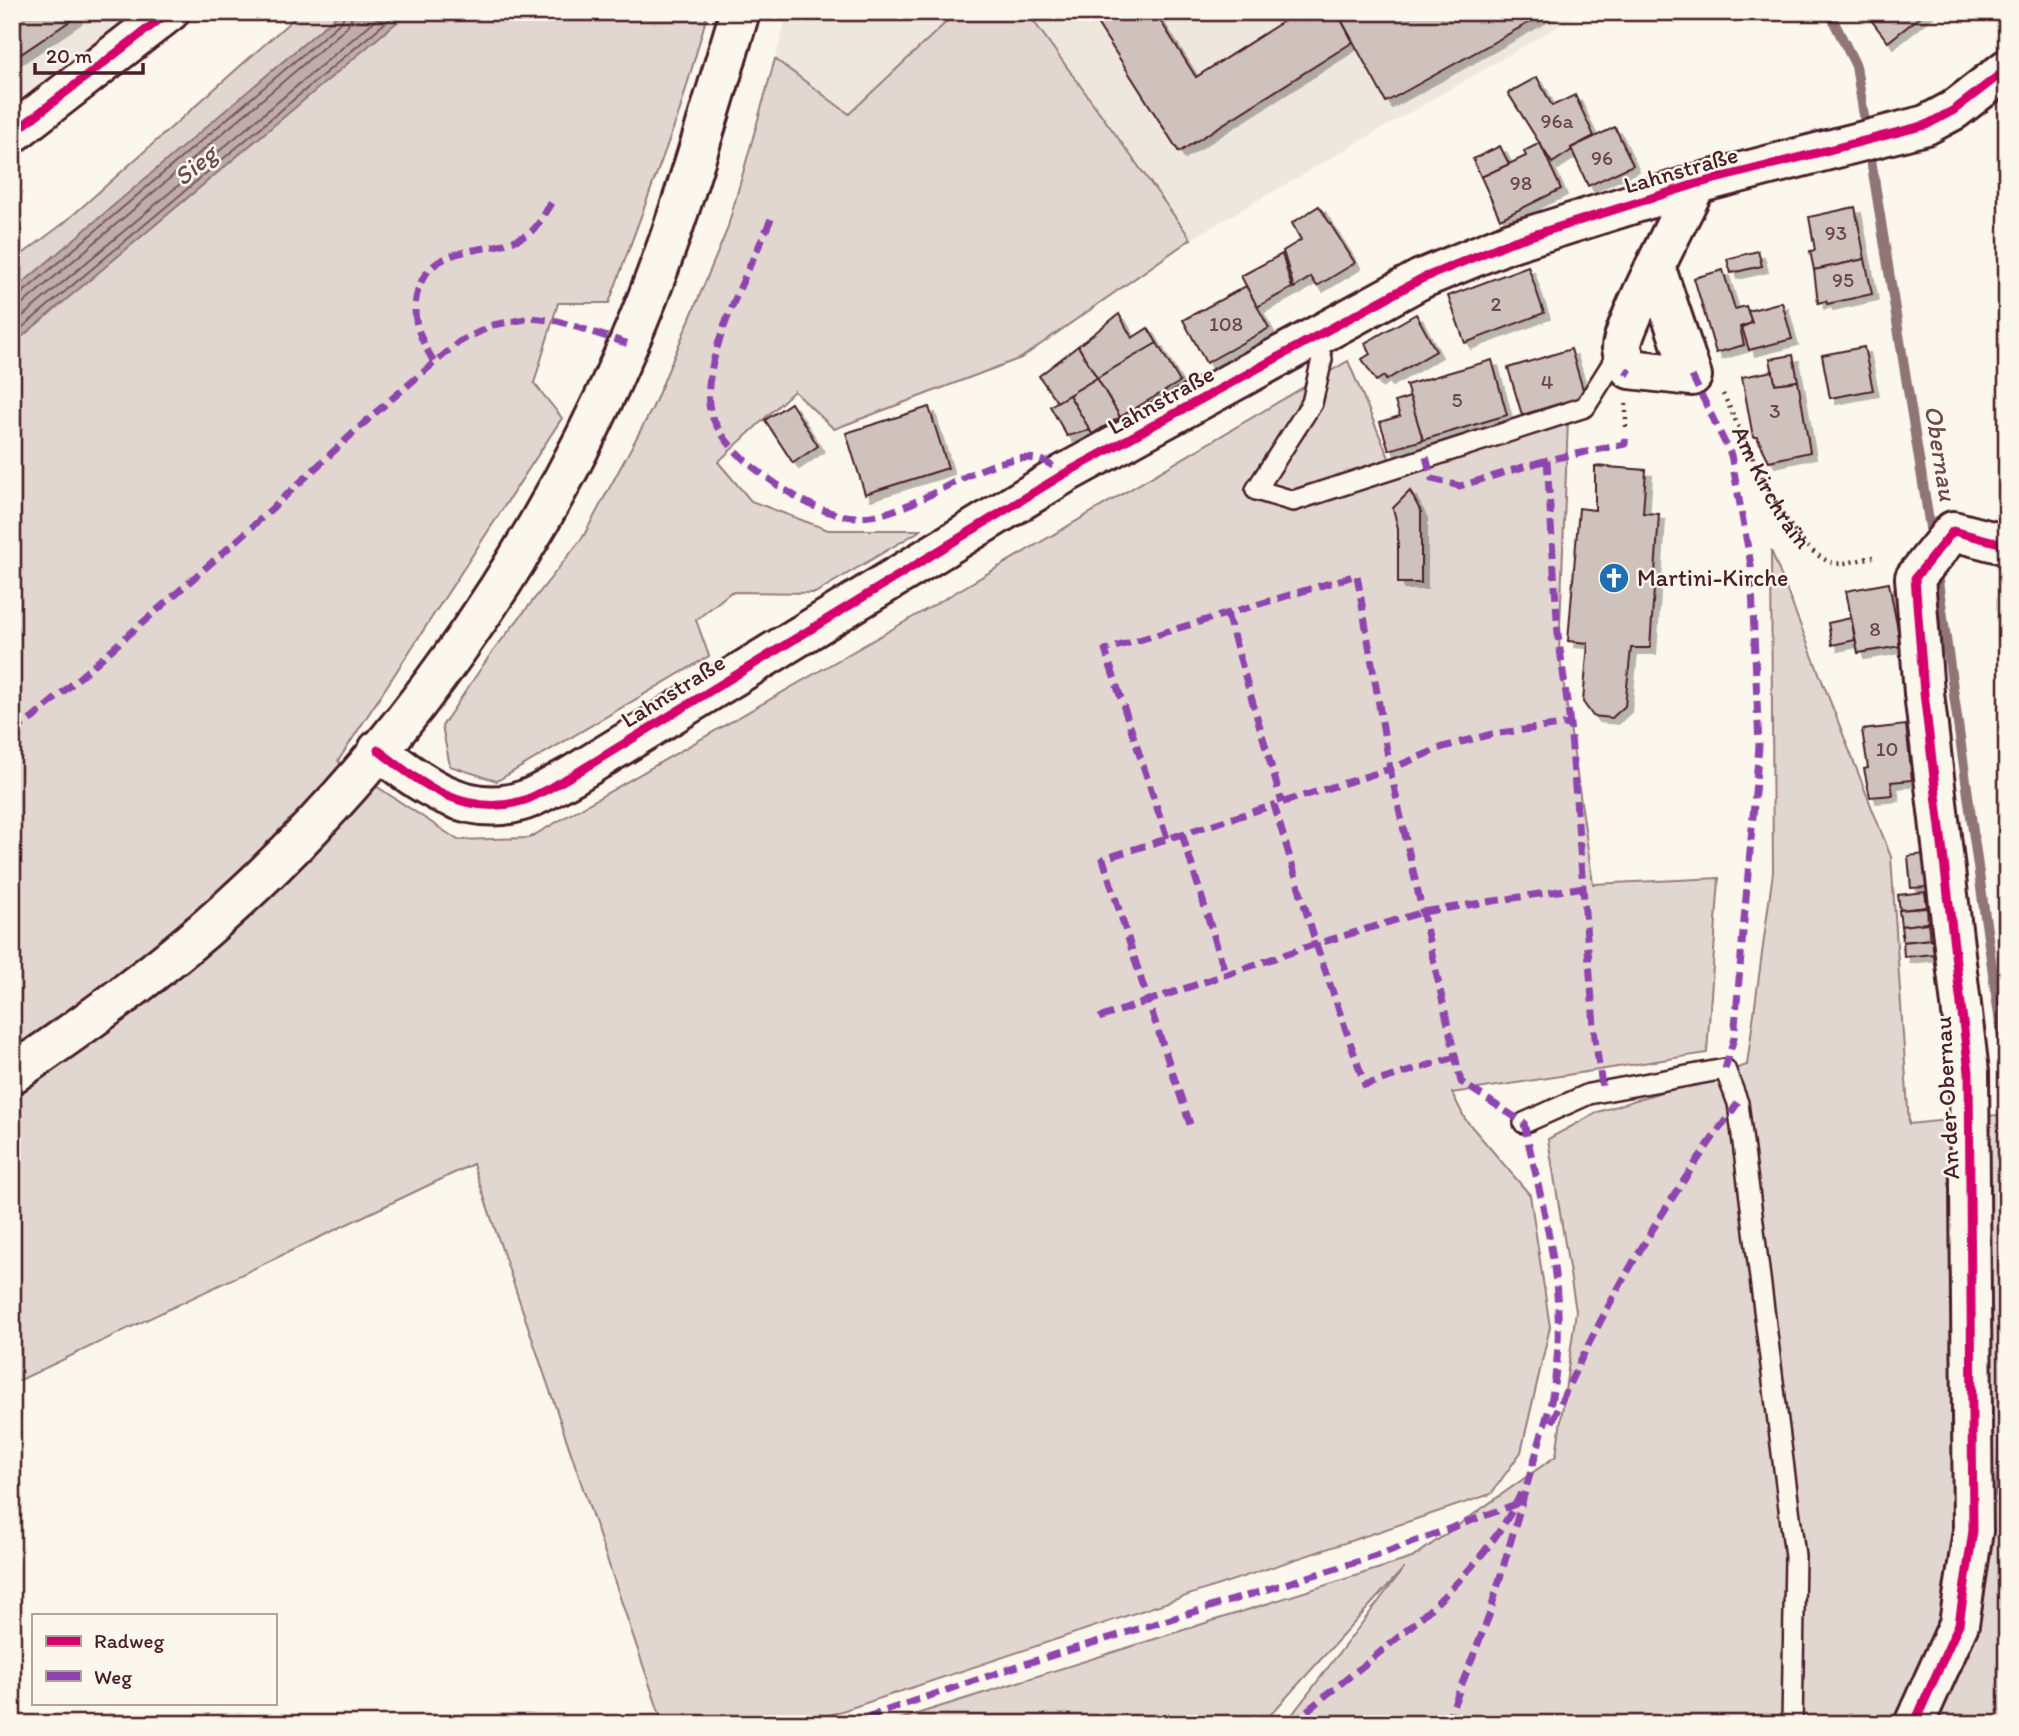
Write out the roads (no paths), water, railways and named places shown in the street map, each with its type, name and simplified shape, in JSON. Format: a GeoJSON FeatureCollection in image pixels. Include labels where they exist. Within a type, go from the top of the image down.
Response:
{"type":"FeatureCollection","features":[{"type":"Feature","properties":{"kind":"street"},"geometry":{"type":"LineString","coordinates":[[12,134],[169,12]]}},
{"type":"Feature","properties":{"kind":"street"},"geometry":{"type":"LineString","coordinates":[[12,1074],[141,981],[229,908],[309,829],[378,750],[462,644],[556,492],[594,420],[629,344],[670,239],[740,12]]}},
{"type":"Feature","properties":{"kind":"street","name":"Lahnstraße"},"geometry":{"type":"LineString","coordinates":[[378,750],[425,787],[453,798],[479,804],[506,804],[525,800],[573,775],[1064,474],[1421,279],[1508,243],[1696,184],[1926,125],[1954,110],[2007,69]]}},
{"type":"Feature","properties":{"kind":"street"},"geometry":{"type":"LineString","coordinates":[[1656,269],[1692,376],[1630,369],[1622,348],[1656,269],[1696,184]]}},
{"type":"Feature","properties":{"kind":"street","name":"An der Obernau"},"geometry":{"type":"LineString","coordinates":[[1914,1724],[1959,1624],[1973,1531],[1969,1072],[1924,693],[1914,578],[1953,531],[2007,545]]}},
{"type":"Feature","properties":{"kind":"lane"},"geometry":{"type":"LineString","coordinates":[[1314,337],[1322,359],[1312,403],[1256,490],[1293,501],[1586,407],[1622,348]]}},
{"type":"Feature","properties":{"kind":"lane"},"geometry":{"type":"LineString","coordinates":[[1524,1123],[1589,1094],[1725,1069],[1738,1103],[1795,1556],[1792,1724]]}},
{"type":"Feature","properties":{"kind":"water","name":"Sieg"},"geometry":{"type":"Polygon","coordinates":[[[341,12],[409,12],[12,345],[12,292],[341,12]]]}},
{"type":"Feature","properties":{"kind":"waterway","name":"Obernau"},"geometry":{"type":"LineString","coordinates":[[1829,12],[1856,66],[1932,540]]}},
{"type":"Feature","properties":{"kind":"waterway","name":"Obernau"},"geometry":{"type":"LineString","coordinates":[[1936,567],[2007,1073]]}},
{"type":"Feature","properties":{"kind":"waterway","name":"Obernau"},"geometry":{"type":"LineString","coordinates":[[2007,1367],[2000,1494],[2007,1500]]}},
{"type":"Feature","properties":{"kind":"place","name":"Martini-Kirche"},"geometry":{"type":"Point","coordinates":[1614,578]}}]}
